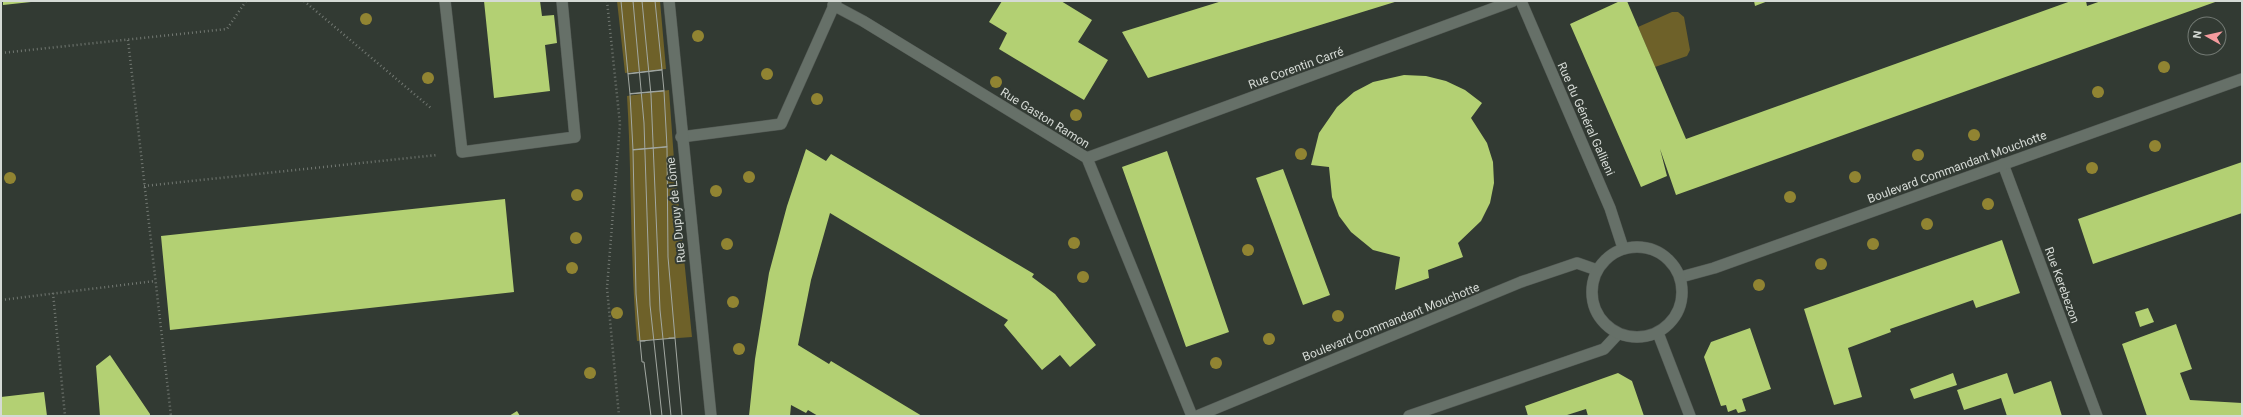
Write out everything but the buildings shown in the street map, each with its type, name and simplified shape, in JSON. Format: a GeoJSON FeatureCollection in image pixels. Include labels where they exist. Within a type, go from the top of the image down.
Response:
{"type":"FeatureCollection","features":[{"type":"Feature","properties":{"kind":"street"},"geometry":{"type":"LineString","coordinates":[[445,1],[462,152],[575,137],[562,1]]}},
{"type":"Feature","properties":{"kind":"street","name":"Rue Dupuy de Lôme"},"geometry":{"type":"LineString","coordinates":[[669,1],[681,136],[710,416]]}},
{"type":"Feature","properties":{"kind":"street","name":"Rue Corentin Carré"},"geometry":{"type":"LineString","coordinates":[[1087,158],[1513,1]]}},
{"type":"Feature","properties":{"kind":"street","name":"Rue du Général Gallieni"},"geometry":{"type":"LineString","coordinates":[[1521,1],[1610,208],[1623,248]]}},
{"type":"Feature","properties":{"kind":"street"},"geometry":{"type":"LineString","coordinates":[[681,136],[781,124],[835,3]]}},
{"type":"Feature","properties":{"kind":"street","name":"Rue Gaston Ramon"},"geometry":{"type":"LineString","coordinates":[[835,3],[870,26],[1087,158],[1192,416]]}},
{"type":"Feature","properties":{"kind":"street","name":"Boulevard Commandant Mouchotte"},"geometry":{"type":"LineString","coordinates":[[1681,277],[1714,268],[2242,79]]}},
{"type":"Feature","properties":{"kind":"street","name":"Rue Kerebezon"},"geometry":{"type":"LineString","coordinates":[[2003,164],[2097,416]]}},
{"type":"Feature","properties":{"kind":"street"},"geometry":{"type":"LineString","coordinates":[[1640,246],[1657,251],[1672,262],[1681,277],[1683,294],[1679,310],[1671,324],[1658,333],[1638,338],[1618,334],[1606,326],[1597,314],[1592,299],[1592,284],[1597,270],[1608,257],[1623,248],[1640,246]]}},
{"type":"Feature","properties":{"kind":"street","name":"Boulevard Commandant Mouchotte"},"geometry":{"type":"LineString","coordinates":[[1197,416],[1521,282],[1576,263],[1597,270]]}},
{"type":"Feature","properties":{"kind":"street"},"geometry":{"type":"LineString","coordinates":[[1658,333],[1690,416]]}},
{"type":"Feature","properties":{"kind":"street"},"geometry":{"type":"LineString","coordinates":[[1408,416],[1604,349],[1618,334]]}},
{"type":"Feature","properties":{"kind":"path"},"geometry":{"type":"LineString","coordinates":[[1,53],[227,29],[246,1]]}},
{"type":"Feature","properties":{"kind":"path"},"geometry":{"type":"LineString","coordinates":[[304,1],[459,132]]}},
{"type":"Feature","properties":{"kind":"path"},"geometry":{"type":"LineString","coordinates":[[607,1],[620,124],[607,288],[620,416]]}},
{"type":"Feature","properties":{"kind":"path"},"geometry":{"type":"LineString","coordinates":[[128,40],[171,416]]}},
{"type":"Feature","properties":{"kind":"path"},"geometry":{"type":"LineString","coordinates":[[144,186],[462,152]]}},
{"type":"Feature","properties":{"kind":"path"},"geometry":{"type":"LineString","coordinates":[[1,300],[155,281]]}},
{"type":"Feature","properties":{"kind":"path"},"geometry":{"type":"LineString","coordinates":[[53,294],[65,416]]}},
{"type":"Feature","properties":{"kind":"shaded area"},"geometry":{"type":"Polygon","coordinates":[[[617,1],[660,1],[666,69],[625,73],[617,1]]]}},
{"type":"Feature","properties":{"kind":"shaded area"},"geometry":{"type":"Polygon","coordinates":[[[1672,12],[1678,12],[1684,17],[1690,50],[1687,56],[1655,67],[1638,27],[1672,12]]]}},
{"type":"Feature","properties":{"kind":"shaded area"},"geometry":{"type":"Polygon","coordinates":[[[669,90],[674,160],[692,337],[637,341],[633,280],[627,96],[669,90]]]}},
{"type":"Feature","properties":{"kind":"tram line"},"geometry":{"type":"LineString","coordinates":[[621,1],[628,74],[662,70],[655,1]]}},
{"type":"Feature","properties":{"kind":"tram line"},"geometry":{"type":"LineString","coordinates":[[633,1],[644,123],[650,305],[662,416]]}},
{"type":"Feature","properties":{"kind":"tram line"},"geometry":{"type":"LineString","coordinates":[[642,1],[651,95],[660,310],[671,416]]}},
{"type":"Feature","properties":{"kind":"tram line"},"geometry":{"type":"LineString","coordinates":[[662,70],[664,91],[630,94],[628,74],[662,70]]}},
{"type":"Feature","properties":{"kind":"tram line"},"geometry":{"type":"LineString","coordinates":[[664,91],[667,147],[633,150],[630,94],[664,91]]}},
{"type":"Feature","properties":{"kind":"tram line"},"geometry":{"type":"LineString","coordinates":[[667,147],[668,257],[675,338],[640,341],[636,294],[633,150],[667,147]]}},
{"type":"Feature","properties":{"kind":"tram line"},"geometry":{"type":"LineString","coordinates":[[669,338],[675,338],[682,416]]}},
{"type":"Feature","properties":{"kind":"tram line"},"geometry":{"type":"LineString","coordinates":[[645,341],[640,341],[651,416]]}}]}
